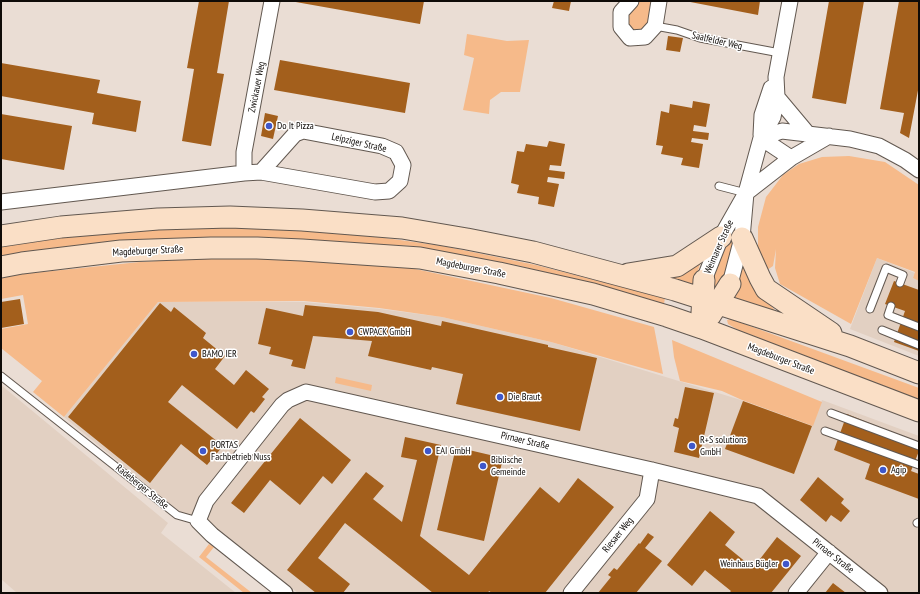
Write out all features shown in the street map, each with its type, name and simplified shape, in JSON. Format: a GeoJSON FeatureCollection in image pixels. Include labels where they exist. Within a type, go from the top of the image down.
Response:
{"type":"FeatureCollection","features":[{"type":"Feature","properties":{"kind":"main road"},"geometry":{"type":"LineString","coordinates":[[1,236],[61,227],[158,218],[230,217],[302,220],[402,228],[532,252],[675,290],[708,294],[919,372]]}},
{"type":"Feature","properties":{"kind":"main road"},"geometry":{"type":"LineString","coordinates":[[622,275],[677,266],[721,237]]}},
{"type":"Feature","properties":{"kind":"main road"},"geometry":{"type":"LineString","coordinates":[[742,238],[766,288],[850,346]]}},
{"type":"Feature","properties":{"kind":"main road","name":"Magdeburger Straße"},"geometry":{"type":"LineString","coordinates":[[1,267],[50,259],[121,251],[204,248],[302,250],[420,258],[499,272],[593,294],[667,316],[919,411]]}},
{"type":"Feature","properties":{"kind":"main road"},"geometry":{"type":"LineString","coordinates":[[708,294],[730,284]]}},
{"type":"Feature","properties":{"kind":"main road"},"geometry":{"type":"LineString","coordinates":[[702,328],[708,294]]}},
{"type":"Feature","properties":{"kind":"street","name":"Zwickauer Weg"},"geometry":{"type":"LineString","coordinates":[[244,173],[244,152],[272,1]]}},
{"type":"Feature","properties":{"kind":"street"},"geometry":{"type":"LineString","coordinates":[[631,1],[621,12],[621,27],[630,38],[645,37],[655,26],[659,1]]}},
{"type":"Feature","properties":{"kind":"street","name":"Weimarer Straße"},"geometry":{"type":"LineString","coordinates":[[761,138],[773,117],[777,97],[776,77],[790,1]]}},
{"type":"Feature","properties":{"kind":"street","name":"Weimarer Straße"},"geometry":{"type":"LineString","coordinates":[[730,284],[742,238],[746,193],[761,138],[762,115],[768,94],[776,77]]}},
{"type":"Feature","properties":{"kind":"street"},"geometry":{"type":"LineString","coordinates":[[777,97],[808,134]]}},
{"type":"Feature","properties":{"kind":"street","name":"Leipziger Straße"},"geometry":{"type":"LineString","coordinates":[[1,202],[261,172],[375,192],[389,191],[400,181],[403,165],[396,152],[382,146],[303,131],[295,134],[261,172]]}},
{"type":"Feature","properties":{"kind":"street"},"geometry":{"type":"LineString","coordinates":[[761,138],[782,131],[850,139],[879,146],[905,160],[919,170]]}},
{"type":"Feature","properties":{"kind":"street"},"geometry":{"type":"LineString","coordinates":[[746,193],[791,158],[829,136]]}},
{"type":"Feature","properties":{"kind":"street"},"geometry":{"type":"LineString","coordinates":[[761,138],[791,158]]}},
{"type":"Feature","properties":{"kind":"street","name":"Weimarer Straße"},"geometry":{"type":"LineString","coordinates":[[708,294],[721,237],[746,193]]}},
{"type":"Feature","properties":{"kind":"street","name":"Pirnaer Straße"},"geometry":{"type":"LineString","coordinates":[[198,521],[206,501],[282,405],[288,400],[306,392],[652,470],[758,496],[880,593]]}},
{"type":"Feature","properties":{"kind":"street","name":"Riesaer Weg"},"geometry":{"type":"LineString","coordinates":[[571,593],[647,499],[652,470]]}},
{"type":"Feature","properties":{"kind":"street","name":"Radeberger Straße"},"geometry":{"type":"LineString","coordinates":[[198,521],[212,535],[285,593]]}},
{"type":"Feature","properties":{"kind":"street"},"geometry":{"type":"LineString","coordinates":[[796,593],[829,552]]}},
{"type":"Feature","properties":{"kind":"lane","name":"Saalfelder Weg"},"geometry":{"type":"LineString","coordinates":[[655,26],[677,30],[700,38],[780,53]]}},
{"type":"Feature","properties":{"kind":"lane"},"geometry":{"type":"LineString","coordinates":[[719,186],[746,193]]}},
{"type":"Feature","properties":{"kind":"lane"},"geometry":{"type":"LineString","coordinates":[[870,309],[886,268],[903,275],[900,283]]}},
{"type":"Feature","properties":{"kind":"lane"},"geometry":{"type":"LineString","coordinates":[[892,306],[888,316],[919,327]]}},
{"type":"Feature","properties":{"kind":"lane"},"geometry":{"type":"LineString","coordinates":[[882,330],[919,345]]}},
{"type":"Feature","properties":{"kind":"lane","name":"Radeberger Straße"},"geometry":{"type":"LineString","coordinates":[[1,376],[177,515],[198,521]]}},
{"type":"Feature","properties":{"kind":"lane"},"geometry":{"type":"LineString","coordinates":[[831,413],[919,446]]}},
{"type":"Feature","properties":{"kind":"lane"},"geometry":{"type":"LineString","coordinates":[[825,431],[919,466]]}},
{"type":"Feature","properties":{"kind":"shaded area"},"geometry":{"type":"Polygon","coordinates":[[[638,1],[652,1],[649,24],[642,31],[633,32],[626,24],[627,14],[638,1]]]}},
{"type":"Feature","properties":{"kind":"shaded area"},"geometry":{"type":"Polygon","coordinates":[[[467,34],[507,41],[529,40],[520,92],[501,92],[490,100],[489,114],[463,110],[474,58],[464,55],[467,34]]]}},
{"type":"Feature","properties":{"kind":"shaded area"},"geometry":{"type":"Polygon","coordinates":[[[849,156],[885,162],[919,185],[919,281],[913,278],[915,272],[877,258],[851,324],[780,284],[775,268],[776,249],[773,266],[764,272],[758,249],[758,227],[766,197],[783,175],[799,164],[822,157],[849,156]]]}},
{"type":"Feature","properties":{"kind":"shaded area"},"geometry":{"type":"Polygon","coordinates":[[[736,219],[740,220],[725,280],[719,290],[712,289],[713,277],[736,219]]]}},
{"type":"Feature","properties":{"kind":"shaded area"},"geometry":{"type":"Polygon","coordinates":[[[196,228],[276,228],[371,236],[443,246],[536,265],[665,298],[664,304],[598,285],[520,266],[413,246],[275,240],[1,259],[1,246],[26,242],[112,232],[196,228]]]}},
{"type":"Feature","properties":{"kind":"shaded area"},"geometry":{"type":"Polygon","coordinates":[[[259,255],[406,267],[551,298],[654,327],[663,374],[551,342],[442,317],[379,308],[304,301],[158,302],[64,417],[33,392],[42,381],[1,348],[1,329],[28,324],[23,295],[1,299],[1,278],[22,274],[140,262],[259,255]]]}},
{"type":"Feature","properties":{"kind":"shaded area"},"geometry":{"type":"Polygon","coordinates":[[[703,255],[693,286],[664,277],[703,255]]]}},
{"type":"Feature","properties":{"kind":"shaded area"},"geometry":{"type":"Polygon","coordinates":[[[877,258],[915,273],[913,278],[919,280],[919,356],[850,329],[877,258]]]}},
{"type":"Feature","properties":{"kind":"shaded area"},"geometry":{"type":"Polygon","coordinates":[[[744,262],[758,289],[777,313],[734,298],[744,262]]]}},
{"type":"Feature","properties":{"kind":"shaded area"},"geometry":{"type":"Polygon","coordinates":[[[158,302],[304,302],[380,309],[442,317],[551,342],[741,400],[812,426],[822,400],[919,436],[919,593],[298,593],[221,531],[181,513],[64,417],[158,302]]]}},
{"type":"Feature","properties":{"kind":"shaded area"},"geometry":{"type":"Polygon","coordinates":[[[731,319],[919,388],[919,402],[755,340],[728,324],[727,320],[731,319]]]}},
{"type":"Feature","properties":{"kind":"shaded area"},"geometry":{"type":"Polygon","coordinates":[[[672,340],[822,402],[813,426],[742,400],[722,391],[680,381],[674,357],[672,340]]]}},
{"type":"Feature","properties":{"kind":"shaded area"},"geometry":{"type":"Polygon","coordinates":[[[336,377],[372,385],[371,391],[335,383],[336,377]]]}},
{"type":"Feature","properties":{"kind":"shaded area"},"geometry":{"type":"Polygon","coordinates":[[[1,385],[168,523],[161,533],[236,593],[17,593],[1,579],[1,385]]]}},
{"type":"Feature","properties":{"kind":"shaded area"},"geometry":{"type":"Polygon","coordinates":[[[209,544],[214,547],[206,557],[252,593],[244,593],[199,557],[209,544]]]}},
{"type":"Feature","properties":{"kind":"building"},"geometry":{"type":"Polygon","coordinates":[[[199,1],[229,1],[217,73],[224,74],[211,146],[182,141],[194,69],[187,68],[199,1]]]}},
{"type":"Feature","properties":{"kind":"building"},"geometry":{"type":"Polygon","coordinates":[[[290,1],[424,1],[420,24],[290,1]]]}},
{"type":"Feature","properties":{"kind":"building"},"geometry":{"type":"Polygon","coordinates":[[[554,1],[571,1],[569,11],[552,8],[554,1]]]}},
{"type":"Feature","properties":{"kind":"building"},"geometry":{"type":"Polygon","coordinates":[[[685,1],[760,1],[758,15],[685,1]]]}},
{"type":"Feature","properties":{"kind":"building"},"geometry":{"type":"Polygon","coordinates":[[[829,1],[864,1],[846,104],[812,98],[829,1]]]}},
{"type":"Feature","properties":{"kind":"building"},"geometry":{"type":"Polygon","coordinates":[[[899,1],[919,1],[919,85],[909,138],[900,133],[904,113],[880,109],[899,1]]]}},
{"type":"Feature","properties":{"kind":"building"},"geometry":{"type":"Polygon","coordinates":[[[668,36],[683,38],[680,52],[666,50],[668,36]]]}},
{"type":"Feature","properties":{"kind":"building"},"geometry":{"type":"Polygon","coordinates":[[[280,60],[410,83],[405,113],[274,90],[280,60]]]}},
{"type":"Feature","properties":{"kind":"building"},"geometry":{"type":"Polygon","coordinates":[[[1,63],[100,80],[97,93],[141,101],[136,132],[92,124],[94,113],[1,96],[1,63]]]}},
{"type":"Feature","properties":{"kind":"building"},"geometry":{"type":"Polygon","coordinates":[[[693,101],[710,104],[706,127],[694,125],[693,131],[709,133],[708,140],[692,138],[691,142],[703,144],[699,168],[681,165],[683,158],[661,154],[663,146],[656,145],[661,111],[669,113],[670,104],[692,108],[693,101]]]}},
{"type":"Feature","properties":{"kind":"building","name":"Do It Pizza"},"geometry":{"type":"Polygon","coordinates":[[[265,113],[278,116],[273,139],[261,136],[265,113]]]}},
{"type":"Feature","properties":{"kind":"building"},"geometry":{"type":"Polygon","coordinates":[[[1,114],[72,126],[64,170],[1,159],[1,114]]]}},
{"type":"Feature","properties":{"kind":"building"},"geometry":{"type":"Polygon","coordinates":[[[549,141],[565,144],[561,166],[550,165],[549,170],[565,172],[564,179],[548,177],[547,182],[559,184],[554,207],[538,204],[539,197],[517,193],[519,185],[511,183],[517,151],[524,152],[526,144],[547,147],[549,141]]]}},
{"type":"Feature","properties":{"kind":"building"},"geometry":{"type":"Polygon","coordinates":[[[894,281],[919,290],[919,351],[894,342],[905,311],[885,304],[894,281]]]}},
{"type":"Feature","properties":{"kind":"building"},"geometry":{"type":"Polygon","coordinates":[[[20,299],[24,324],[1,328],[1,302],[20,299]]]}},
{"type":"Feature","properties":{"kind":"building"},"geometry":{"type":"Polygon","coordinates":[[[160,303],[171,312],[174,307],[206,333],[203,338],[225,356],[215,369],[234,385],[246,370],[269,389],[262,397],[265,399],[254,413],[251,411],[237,429],[182,385],[168,402],[223,446],[207,465],[181,444],[150,483],[68,417],[160,303]]]}},
{"type":"Feature","properties":{"kind":"building"},"geometry":{"type":"Polygon","coordinates":[[[305,305],[378,312],[441,326],[442,321],[548,345],[548,347],[597,358],[580,431],[456,404],[463,374],[432,367],[431,370],[368,356],[372,341],[313,336],[305,369],[291,366],[293,360],[269,354],[271,347],[258,344],[266,308],[303,316],[305,305]]]}},
{"type":"Feature","properties":{"kind":"building"},"geometry":{"type":"Polygon","coordinates":[[[685,387],[714,393],[699,458],[674,452],[679,428],[673,426],[675,418],[678,419],[685,387]]]}},
{"type":"Feature","properties":{"kind":"building"},"geometry":{"type":"Polygon","coordinates":[[[743,401],[812,426],[794,474],[725,449],[743,401]]]}},
{"type":"Feature","properties":{"kind":"building"},"geometry":{"type":"Polygon","coordinates":[[[847,414],[919,443],[919,451],[911,471],[919,474],[919,499],[865,479],[870,464],[834,450],[847,414]]]}},
{"type":"Feature","properties":{"kind":"building"},"geometry":{"type":"Polygon","coordinates":[[[300,418],[351,460],[332,484],[323,476],[300,505],[270,480],[244,513],[231,503],[300,418]]]}},
{"type":"Feature","properties":{"kind":"building"},"geometry":{"type":"Polygon","coordinates":[[[405,437],[441,445],[420,536],[469,575],[540,487],[559,503],[578,478],[614,507],[545,593],[492,593],[489,591],[488,593],[433,593],[345,523],[318,558],[350,584],[343,593],[316,593],[287,570],[366,472],[384,486],[373,499],[402,522],[417,460],[401,457],[405,437]]]}},
{"type":"Feature","properties":{"kind":"building"},"geometry":{"type":"Polygon","coordinates":[[[456,447],[503,458],[484,541],[437,530],[456,447]]]}},
{"type":"Feature","properties":{"kind":"building"},"geometry":{"type":"Polygon","coordinates":[[[818,477],[844,499],[841,503],[850,511],[841,522],[831,515],[826,522],[800,500],[818,477]]]}},
{"type":"Feature","properties":{"kind":"building"},"geometry":{"type":"Polygon","coordinates":[[[710,511],[735,532],[725,545],[753,568],[777,537],[801,556],[771,593],[729,593],[731,591],[705,570],[692,586],[667,565],[710,511]]]}},
{"type":"Feature","properties":{"kind":"building"},"geometry":{"type":"Polygon","coordinates":[[[648,533],[654,537],[645,548],[662,561],[636,593],[598,593],[611,577],[608,575],[614,568],[617,570],[648,533]]]}},
{"type":"Feature","properties":{"kind":"building"},"geometry":{"type":"Polygon","coordinates":[[[833,583],[846,593],[825,593],[833,583]]]}},
{"type":"Feature","properties":{"kind":"place","name":"Do It Pizza"},"geometry":{"type":"Point","coordinates":[269,126]}},
{"type":"Feature","properties":{"kind":"place","name":"CWPACK GmbH"},"geometry":{"type":"Point","coordinates":[350,332]}},
{"type":"Feature","properties":{"kind":"place","name":"BAMO IER"},"geometry":{"type":"Point","coordinates":[194,354]}},
{"type":"Feature","properties":{"kind":"place","name":"Die Braut"},"geometry":{"type":"Point","coordinates":[500,397]}},
{"type":"Feature","properties":{"kind":"place","name":"R+S solutions GmbH"},"geometry":{"type":"Point","coordinates":[692,446]}},
{"type":"Feature","properties":{"kind":"place","name":"PORTAS Fachbetrieb Nuss"},"geometry":{"type":"Point","coordinates":[203,451]}},
{"type":"Feature","properties":{"kind":"place","name":"EAI GmbH"},"geometry":{"type":"Point","coordinates":[428,451]}},
{"type":"Feature","properties":{"kind":"place","name":"Biblische Gemeinde"},"geometry":{"type":"Point","coordinates":[483,466]}},
{"type":"Feature","properties":{"kind":"place","name":"Agip"},"geometry":{"type":"Point","coordinates":[883,470]}},
{"type":"Feature","properties":{"kind":"place","name":"Weinhaus Bügler"},"geometry":{"type":"Point","coordinates":[786,564]}}]}
